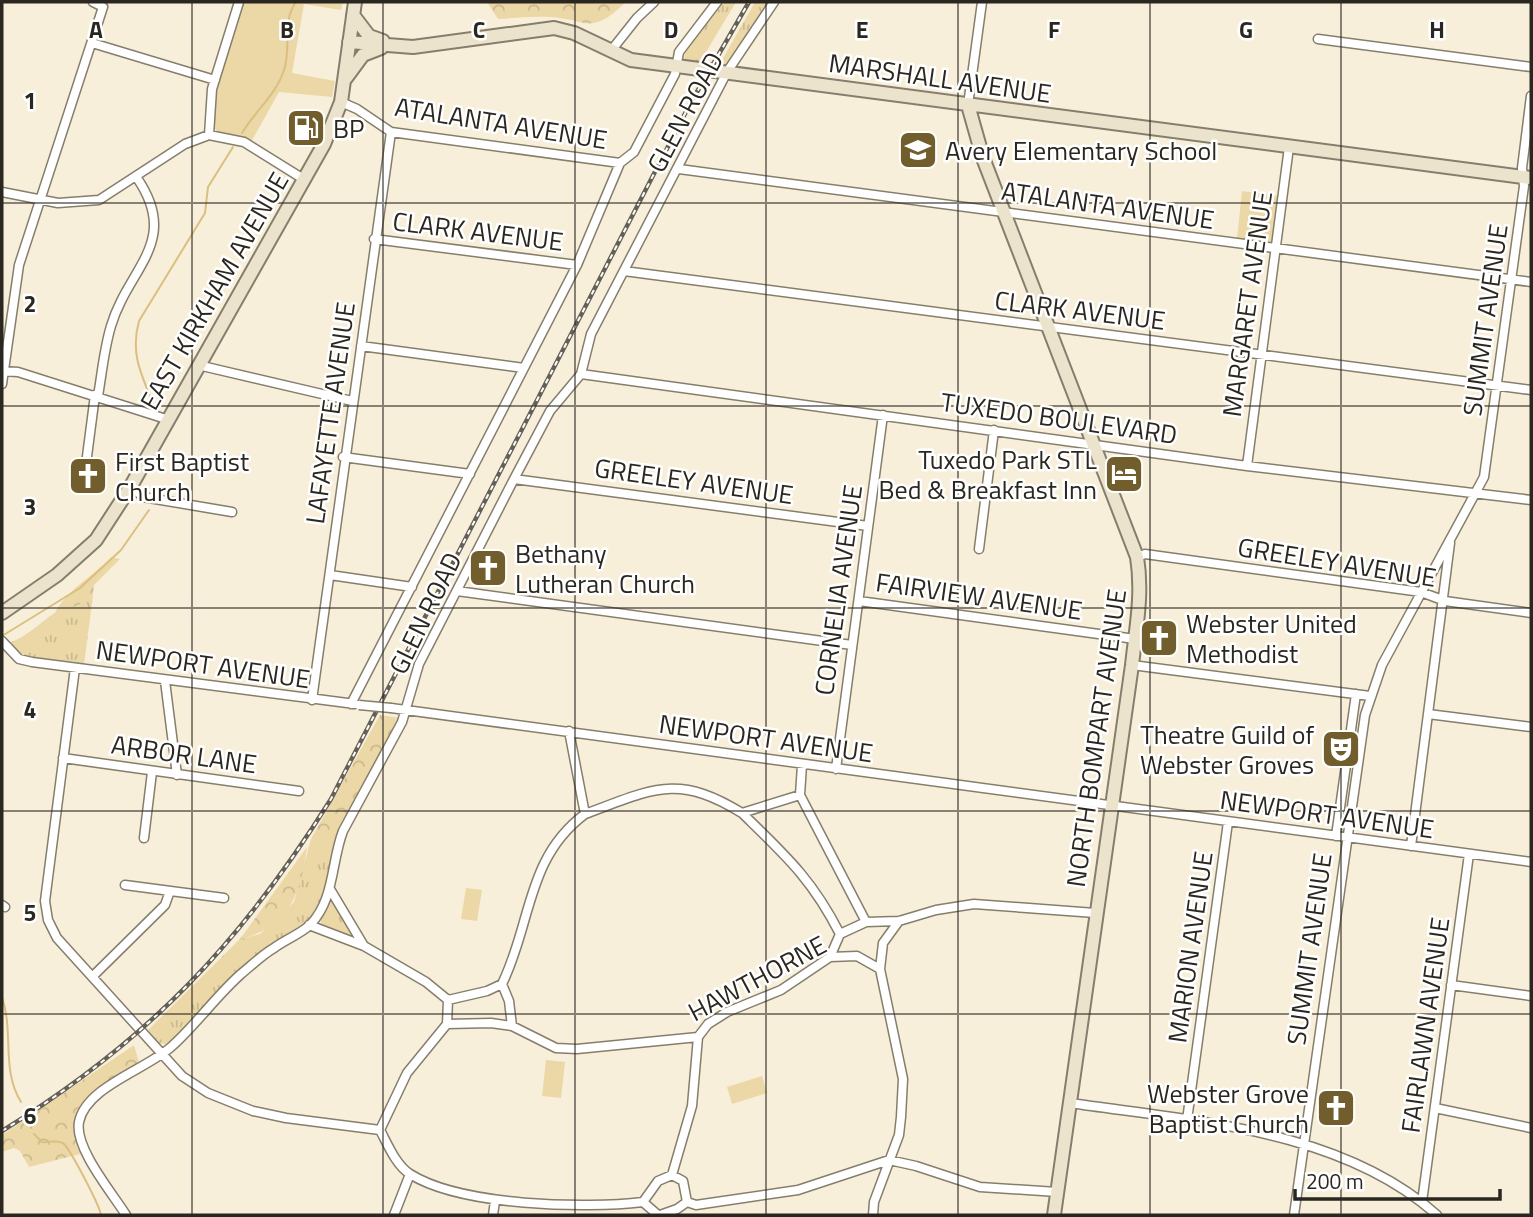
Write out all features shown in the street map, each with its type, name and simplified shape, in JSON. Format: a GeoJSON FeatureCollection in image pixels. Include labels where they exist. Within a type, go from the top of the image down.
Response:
{"type":"FeatureCollection","features":[{"type":"Feature","properties":{"kind":"street"},"geometry":{"type":"LineString","coordinates":[[2,384],[19,265],[103,7],[93,2]]}},
{"type":"Feature","properties":{"kind":"street"},"geometry":{"type":"LineString","coordinates":[[209,135],[210,101],[239,2]]}},
{"type":"Feature","properties":{"kind":"street"},"geometry":{"type":"LineString","coordinates":[[610,52],[654,2]]}},
{"type":"Feature","properties":{"kind":"street","name":"GLEN ROAD"},"geometry":{"type":"LineString","coordinates":[[355,704],[577,265],[620,163],[634,152],[677,65],[682,46],[717,2]]}},
{"type":"Feature","properties":{"kind":"street","name":"GLEN ROAD"},"geometry":{"type":"LineString","coordinates":[[127,1215],[83,1148],[78,1125],[83,1109],[95,1095],[162,1054],[238,977],[270,950],[309,925],[330,890],[337,847],[343,831],[406,710],[410,688],[419,664],[550,411],[582,374],[591,334],[727,72],[774,2]]}},
{"type":"Feature","properties":{"kind":"street","name":"NORTH BOMPART AVENUE"},"geometry":{"type":"LineString","coordinates":[[982,2],[968,105],[983,158],[1137,557],[1141,594],[1054,1215]]}},
{"type":"Feature","properties":{"kind":"street"},"geometry":{"type":"LineString","coordinates":[[354,7],[369,36],[413,47]]}},
{"type":"Feature","properties":{"kind":"street","name":"EAST KIRKHAM AVENUE"},"geometry":{"type":"LineString","coordinates":[[2,613],[57,575],[96,540],[131,486],[166,419],[324,144],[341,102],[354,7]]}},
{"type":"Feature","properties":{"kind":"street","name":"MARSHALL AVENUE"},"geometry":{"type":"LineString","coordinates":[[349,42],[413,47],[547,27],[574,33],[631,60],[1527,177]]}},
{"type":"Feature","properties":{"kind":"street"},"geometry":{"type":"LineString","coordinates":[[1318,40],[1531,67]]}},
{"type":"Feature","properties":{"kind":"street"},"geometry":{"type":"LineString","coordinates":[[92,43],[215,79]]}},
{"type":"Feature","properties":{"kind":"street"},"geometry":{"type":"LineString","coordinates":[[344,81],[363,55],[387,46]]}},
{"type":"Feature","properties":{"kind":"street","name":"SUMMIT AVENUE"},"geometry":{"type":"LineString","coordinates":[[1294,1215],[1346,837],[1370,696],[1382,665],[1478,492],[1486,471],[1527,177],[1531,96]]}},
{"type":"Feature","properties":{"kind":"street","name":"ATALANTA AVENUE"},"geometry":{"type":"LineString","coordinates":[[341,102],[357,109],[391,132],[620,163]]}},
{"type":"Feature","properties":{"kind":"street","name":"LAFAYETTE AVENUE"},"geometry":{"type":"LineString","coordinates":[[312,700],[343,457],[391,132]]}},
{"type":"Feature","properties":{"kind":"street"},"geometry":{"type":"LineString","coordinates":[[2,192],[39,200],[79,204],[99,200],[137,178],[185,144],[209,135],[244,142],[305,180]]}},
{"type":"Feature","properties":{"kind":"street","name":"MARGARET AVENUE"},"geometry":{"type":"LineString","coordinates":[[1247,466],[1289,147]]}},
{"type":"Feature","properties":{"kind":"street","name":"ATALANTA AVENUE"},"geometry":{"type":"LineString","coordinates":[[679,169],[1531,282]]}},
{"type":"Feature","properties":{"kind":"street"},"geometry":{"type":"LineString","coordinates":[[86,464],[111,325],[154,238],[153,205],[137,178]]}},
{"type":"Feature","properties":{"kind":"street","name":"CLARK AVENUE"},"geometry":{"type":"LineString","coordinates":[[374,239],[577,265]]}},
{"type":"Feature","properties":{"kind":"street","name":"CLARK AVENUE"},"geometry":{"type":"LineString","coordinates":[[624,271],[1531,390]]}},
{"type":"Feature","properties":{"kind":"street"},"geometry":{"type":"LineString","coordinates":[[361,346],[524,368]]}},
{"type":"Feature","properties":{"kind":"street"},"geometry":{"type":"LineString","coordinates":[[198,365],[352,401]]}},
{"type":"Feature","properties":{"kind":"street"},"geometry":{"type":"LineString","coordinates":[[3,371],[97,396],[166,419]]}},
{"type":"Feature","properties":{"kind":"street","name":"TUXEDO BOULEVARD"},"geometry":{"type":"LineString","coordinates":[[582,374],[1091,442],[1247,466],[1531,500]]}},
{"type":"Feature","properties":{"kind":"street","name":"CORNELIA AVENUE"},"geometry":{"type":"LineString","coordinates":[[836,769],[883,415]]}},
{"type":"Feature","properties":{"kind":"street"},"geometry":{"type":"LineString","coordinates":[[979,549],[994,430]]}},
{"type":"Feature","properties":{"kind":"street"},"geometry":{"type":"LineString","coordinates":[[343,457],[470,474]]}},
{"type":"Feature","properties":{"kind":"street","name":"GREELEY AVENUE"},"geometry":{"type":"LineString","coordinates":[[514,479],[868,526]]}},
{"type":"Feature","properties":{"kind":"street"},"geometry":{"type":"LineString","coordinates":[[131,486],[143,497],[232,512]]}},
{"type":"Feature","properties":{"kind":"street","name":"SUMMIT AVENUE"},"geometry":{"type":"LineString","coordinates":[[1411,846],[1445,601],[1450,541]]}},
{"type":"Feature","properties":{"kind":"street","name":"GREELEY AVENUE"},"geometry":{"type":"LineString","coordinates":[[1137,557],[1145,554],[1421,592],[1445,601],[1531,613]]}},
{"type":"Feature","properties":{"kind":"street"},"geometry":{"type":"LineString","coordinates":[[330,575],[412,587]]}},
{"type":"Feature","properties":{"kind":"street"},"geometry":{"type":"LineString","coordinates":[[457,591],[852,645]]}},
{"type":"Feature","properties":{"kind":"street","name":"FAIRVIEW AVENUE"},"geometry":{"type":"LineString","coordinates":[[859,601],[1135,639]]}},
{"type":"Feature","properties":{"kind":"street"},"geometry":{"type":"LineString","coordinates":[[2,642],[7,651],[2,660]]}},
{"type":"Feature","properties":{"kind":"street","name":"NEWPORT AVENUE"},"geometry":{"type":"LineString","coordinates":[[7,651],[19,659],[32,662],[165,681],[391,708],[1531,862]]}},
{"type":"Feature","properties":{"kind":"street"},"geometry":{"type":"LineString","coordinates":[[1132,665],[1370,696]]}},
{"type":"Feature","properties":{"kind":"street"},"geometry":{"type":"LineString","coordinates":[[75,668],[45,901],[48,920],[57,938],[182,1076],[208,1093],[253,1111],[380,1130]]}},
{"type":"Feature","properties":{"kind":"street"},"geometry":{"type":"LineString","coordinates":[[165,681],[177,775]]}},
{"type":"Feature","properties":{"kind":"street"},"geometry":{"type":"LineString","coordinates":[[1336,836],[1356,694]]}},
{"type":"Feature","properties":{"kind":"street"},"geometry":{"type":"LineString","coordinates":[[1428,714],[1531,727]]}},
{"type":"Feature","properties":{"kind":"street"},"geometry":{"type":"LineString","coordinates":[[569,732],[585,814]]}},
{"type":"Feature","properties":{"kind":"street","name":"ARBOR LANE"},"geometry":{"type":"LineString","coordinates":[[63,758],[299,791]]}},
{"type":"Feature","properties":{"kind":"street"},"geometry":{"type":"LineString","coordinates":[[802,765],[800,795],[866,922]]}},
{"type":"Feature","properties":{"kind":"street"},"geometry":{"type":"LineString","coordinates":[[144,838],[152,772]]}},
{"type":"Feature","properties":{"kind":"street"},"geometry":{"type":"LineString","coordinates":[[448,1000],[487,991],[502,984],[516,956],[539,869],[550,851],[585,814],[652,791],[679,787],[714,796],[742,814],[800,869],[820,895],[840,934]]}},
{"type":"Feature","properties":{"kind":"street"},"geometry":{"type":"LineString","coordinates":[[742,814],[800,795]]}},
{"type":"Feature","properties":{"kind":"street","name":"MARION AVENUE"},"geometry":{"type":"LineString","coordinates":[[1187,1120],[1228,822]]}},
{"type":"Feature","properties":{"kind":"street","name":"FAIRLAWN AVENUE"},"geometry":{"type":"LineString","coordinates":[[1422,1202],[1469,854]]}},
{"type":"Feature","properties":{"kind":"street"},"geometry":{"type":"LineString","coordinates":[[125,885],[225,898]]}},
{"type":"Feature","properties":{"kind":"street"},"geometry":{"type":"LineString","coordinates":[[330,890],[365,946]]}},
{"type":"Feature","properties":{"kind":"street"},"geometry":{"type":"LineString","coordinates":[[93,976],[165,905],[170,891]]}},
{"type":"Feature","properties":{"kind":"street"},"geometry":{"type":"LineString","coordinates":[[830,957],[840,934],[866,922],[899,921],[936,910],[974,904],[1095,913]]}},
{"type":"Feature","properties":{"kind":"street"},"geometry":{"type":"LineString","coordinates":[[873,1215],[874,1202],[899,1135],[903,1079],[880,969],[883,943],[899,921]]}},
{"type":"Feature","properties":{"kind":"street"},"geometry":{"type":"LineString","coordinates":[[309,925],[365,946],[426,982],[448,1000]]}},
{"type":"Feature","properties":{"kind":"street","name":"HAWTHORNE"},"geometry":{"type":"LineString","coordinates":[[447,1024],[491,1023],[512,1026],[556,1048],[577,1049],[698,1037],[708,1024],[727,1012],[781,990],[830,957],[858,956],[880,969]]}},
{"type":"Feature","properties":{"kind":"street"},"geometry":{"type":"LineString","coordinates":[[502,984],[509,1001],[512,1026]]}},
{"type":"Feature","properties":{"kind":"street"},"geometry":{"type":"LineString","coordinates":[[1451,985],[1531,996]]}},
{"type":"Feature","properties":{"kind":"street"},"geometry":{"type":"LineString","coordinates":[[380,1130],[407,1073],[447,1024],[448,1000]]}},
{"type":"Feature","properties":{"kind":"street"},"geometry":{"type":"LineString","coordinates":[[672,1175],[692,1106],[698,1037]]}},
{"type":"Feature","properties":{"kind":"street"},"geometry":{"type":"LineString","coordinates":[[1070,1102],[1187,1120],[1304,1143],[1373,1171],[1422,1202],[1437,1215]]}},
{"type":"Feature","properties":{"kind":"street"},"geometry":{"type":"LineString","coordinates":[[1435,1108],[1531,1128]]}},
{"type":"Feature","properties":{"kind":"street"},"geometry":{"type":"LineString","coordinates":[[380,1130],[398,1162],[410,1174],[453,1191],[495,1201],[643,1202],[659,1215],[677,1209],[687,1202]]}},
{"type":"Feature","properties":{"kind":"street"},"geometry":{"type":"LineString","coordinates":[[687,1202],[696,1205],[798,1190],[888,1160],[916,1166],[980,1187],[1057,1192]]}},
{"type":"Feature","properties":{"kind":"street"},"geometry":{"type":"LineString","coordinates":[[394,1215],[410,1174]]}},
{"type":"Feature","properties":{"kind":"street"},"geometry":{"type":"LineString","coordinates":[[672,1175],[682,1181],[687,1202]]}},
{"type":"Feature","properties":{"kind":"street"},"geometry":{"type":"LineString","coordinates":[[643,1202],[658,1181],[672,1175]]}},
{"type":"Feature","properties":{"kind":"street"},"geometry":{"type":"LineString","coordinates":[[493,1215],[495,1201]]}},
{"type":"Feature","properties":{"kind":"green space"},"geometry":{"type":"Polygon","coordinates":[[[243,2],[343,2],[341,10],[304,4],[292,73],[335,81],[332,97],[279,92],[251,142],[216,131],[213,118],[216,85],[243,2]]]}},
{"type":"Feature","properties":{"kind":"green space"},"geometry":{"type":"Polygon","coordinates":[[[487,2],[626,2],[604,19],[589,23],[549,17],[498,19],[487,2]]]}},
{"type":"Feature","properties":{"kind":"green space"},"geometry":{"type":"Polygon","coordinates":[[[723,2],[736,2],[700,62],[685,59],[684,54],[723,2]]]}},
{"type":"Feature","properties":{"kind":"green space"},"geometry":{"type":"Polygon","coordinates":[[[755,2],[767,2],[727,65],[717,63],[722,60],[755,2]]]}},
{"type":"Feature","properties":{"kind":"green space"},"geometry":{"type":"Polygon","coordinates":[[[1242,191],[1280,196],[1271,243],[1237,239],[1242,191]]]}},
{"type":"Feature","properties":{"kind":"green space"},"geometry":{"type":"Polygon","coordinates":[[[111,557],[120,559],[94,585],[93,595],[78,605],[55,613],[73,590],[111,557]]]}},
{"type":"Feature","properties":{"kind":"green space"},"geometry":{"type":"Polygon","coordinates":[[[93,595],[84,665],[33,659],[24,655],[11,642],[58,611],[93,595]]]}},
{"type":"Feature","properties":{"kind":"green space"},"geometry":{"type":"Polygon","coordinates":[[[380,715],[400,718],[399,724],[336,838],[324,844],[315,842],[311,839],[380,715]]]}},
{"type":"Feature","properties":{"kind":"green space"},"geometry":{"type":"Polygon","coordinates":[[[336,838],[325,893],[308,921],[260,954],[168,1045],[159,1043],[148,1030],[240,939],[260,934],[294,902],[311,839],[321,843],[336,838]]]}},
{"type":"Feature","properties":{"kind":"green space"},"geometry":{"type":"Polygon","coordinates":[[[307,847],[296,893],[282,917],[271,926],[240,939],[307,847]]]}},
{"type":"Feature","properties":{"kind":"green space"},"geometry":{"type":"Polygon","coordinates":[[[466,888],[482,890],[477,921],[461,919],[466,888]]]}},
{"type":"Feature","properties":{"kind":"green space"},"geometry":{"type":"Polygon","coordinates":[[[330,902],[336,903],[353,938],[322,926],[320,917],[330,902]]]}},
{"type":"Feature","properties":{"kind":"green space"},"geometry":{"type":"Polygon","coordinates":[[[134,1045],[139,1063],[100,1089],[81,1110],[75,1137],[80,1154],[29,1167],[20,1151],[14,1148],[2,1152],[2,1135],[134,1045]]]}},
{"type":"Feature","properties":{"kind":"green space"},"geometry":{"type":"Polygon","coordinates":[[[546,1060],[565,1062],[561,1098],[542,1096],[546,1060]]]}},
{"type":"Feature","properties":{"kind":"green space"},"geometry":{"type":"Polygon","coordinates":[[[762,1076],[767,1093],[732,1104],[727,1087],[762,1076]]]}},
{"type":"Feature","properties":{"kind":"waterway"},"geometry":{"type":"LineString","coordinates":[[242,133],[271,95],[284,70],[289,18],[296,2]]}},
{"type":"Feature","properties":{"kind":"waterway"},"geometry":{"type":"LineString","coordinates":[[153,403],[136,353],[139,321],[205,213],[208,187],[233,147]]}},
{"type":"Feature","properties":{"kind":"waterway"},"geometry":{"type":"LineString","coordinates":[[2,636],[80,588],[121,550],[149,510]]}},
{"type":"Feature","properties":{"kind":"waterway"},"geometry":{"type":"LineString","coordinates":[[2,997],[11,1077],[21,1102]]}},
{"type":"Feature","properties":{"kind":"waterway"},"geometry":{"type":"LineString","coordinates":[[34,1134],[42,1142],[56,1141],[64,1144],[101,1215]]}},
{"type":"Feature","properties":{"kind":"railway"},"geometry":{"type":"LineString","coordinates":[[2,1131],[102,1062],[146,1025],[187,986],[225,944],[297,851],[331,799],[690,104],[749,2]]}},
{"type":"Feature","properties":{"kind":"place","name":"BP"},"geometry":{"type":"Point","coordinates":[306,128]}},
{"type":"Feature","properties":{"kind":"place","name":"Avery Elementary School"},"geometry":{"type":"Point","coordinates":[918,150]}},
{"type":"Feature","properties":{"kind":"place","name":"Tuxedo Park STL Bed & Breakfast Inn"},"geometry":{"type":"Point","coordinates":[1124,474]}},
{"type":"Feature","properties":{"kind":"place","name":"First Baptist Church"},"geometry":{"type":"Point","coordinates":[88,476]}},
{"type":"Feature","properties":{"kind":"place","name":"Bethany Lutheran Church"},"geometry":{"type":"Point","coordinates":[488,568]}},
{"type":"Feature","properties":{"kind":"place","name":"Webster United Methodist"},"geometry":{"type":"Point","coordinates":[1159,638]}},
{"type":"Feature","properties":{"kind":"place","name":"Theatre Guild of Webster Groves"},"geometry":{"type":"Point","coordinates":[1341,749]}},
{"type":"Feature","properties":{"kind":"place","name":"Webster Grove Baptist Church"},"geometry":{"type":"Point","coordinates":[1336,1108]}}]}
